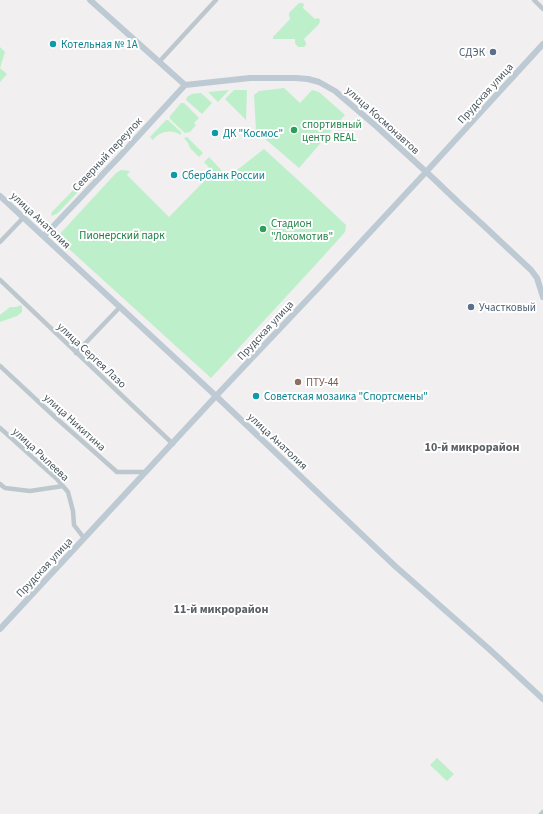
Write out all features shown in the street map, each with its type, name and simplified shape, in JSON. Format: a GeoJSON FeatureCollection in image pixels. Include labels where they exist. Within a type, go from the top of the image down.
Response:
{"type":"FeatureCollection","features":[{"type":"Feature","properties":{"kind":"street"},"geometry":{"type":"LineString","coordinates":[[90,0],[185,85]]}},
{"type":"Feature","properties":{"kind":"street"},"geometry":{"type":"LineString","coordinates":[[159,62],[216,0]]}},
{"type":"Feature","properties":{"kind":"street"},"geometry":{"type":"LineString","coordinates":[[534,0],[543,9]]}},
{"type":"Feature","properties":{"kind":"street","name":"Прудская улица"},"geometry":{"type":"LineString","coordinates":[[0,629],[426,172],[543,44]]}},
{"type":"Feature","properties":{"kind":"street","name":"улица Космонавтов"},"geometry":{"type":"LineString","coordinates":[[185,85],[250,78],[296,78],[319,82],[336,91],[376,126],[531,270],[537,278],[543,297]]}},
{"type":"Feature","properties":{"kind":"street","name":"Северный переулок"},"geometry":{"type":"LineString","coordinates":[[44,236],[185,85]]}},
{"type":"Feature","properties":{"kind":"street","name":"улица Анатолия"},"geometry":{"type":"LineString","coordinates":[[0,196],[216,396],[395,566],[489,648],[543,699]]}},
{"type":"Feature","properties":{"kind":"street"},"geometry":{"type":"LineString","coordinates":[[0,242],[23,218]]}},
{"type":"Feature","properties":{"kind":"street","name":"улица Сергея Лазо"},"geometry":{"type":"LineString","coordinates":[[0,280],[173,444]]}},
{"type":"Feature","properties":{"kind":"street"},"geometry":{"type":"LineString","coordinates":[[76,353],[120,307]]}},
{"type":"Feature","properties":{"kind":"street","name":"улица Никитина"},"geometry":{"type":"LineString","coordinates":[[0,366],[117,472],[146,472]]}},
{"type":"Feature","properties":{"kind":"street","name":"улица Рылеева"},"geometry":{"type":"LineString","coordinates":[[0,428],[57,479],[68,492],[73,510],[74,525],[84,538]]}},
{"type":"Feature","properties":{"kind":"street"},"geometry":{"type":"LineString","coordinates":[[0,484],[5,488],[30,491],[63,486]]}},
{"type":"Feature","properties":{"kind":"green space"},"geometry":{"type":"Polygon","coordinates":[[[299,3],[304,4],[303,8],[315,19],[319,18],[320,21],[319,24],[304,39],[306,45],[304,47],[298,47],[295,43],[295,39],[273,39],[273,37],[290,19],[289,13],[299,3]]]}},
{"type":"Feature","properties":{"kind":"green space"},"geometry":{"type":"Polygon","coordinates":[[[0,47],[5,52],[0,68],[0,47]]]}},
{"type":"Feature","properties":{"kind":"green space"},"geometry":{"type":"Polygon","coordinates":[[[0,68],[7,74],[0,82],[0,68]]]}},
{"type":"Feature","properties":{"kind":"green space","name":"спортивный центр REAL"},"geometry":{"type":"Polygon","coordinates":[[[284,88],[300,103],[312,90],[319,92],[345,115],[299,168],[256,131],[254,95],[259,91],[284,88]]]}},
{"type":"Feature","properties":{"kind":"green space"},"geometry":{"type":"Polygon","coordinates":[[[229,90],[218,102],[208,92],[229,90]]]}},
{"type":"Feature","properties":{"kind":"green space"},"geometry":{"type":"Polygon","coordinates":[[[234,90],[247,90],[246,120],[225,99],[234,90]]]}},
{"type":"Feature","properties":{"kind":"green space"},"geometry":{"type":"Polygon","coordinates":[[[201,93],[212,103],[202,114],[186,100],[187,97],[192,94],[201,93]]]}},
{"type":"Feature","properties":{"kind":"green space"},"geometry":{"type":"Polygon","coordinates":[[[181,103],[184,103],[199,118],[194,123],[196,125],[190,132],[185,133],[170,119],[170,116],[181,103]]]}},
{"type":"Feature","properties":{"kind":"green space"},"geometry":{"type":"Polygon","coordinates":[[[166,120],[168,120],[181,132],[181,135],[173,132],[166,132],[162,133],[153,140],[150,137],[166,120]]]}},
{"type":"Feature","properties":{"kind":"green space"},"geometry":{"type":"Polygon","coordinates":[[[187,137],[203,153],[199,157],[190,148],[184,138],[187,137]]]}},
{"type":"Feature","properties":{"kind":"green space","name":"Пионерский парк"},"geometry":{"type":"Polygon","coordinates":[[[264,149],[346,225],[345,232],[211,378],[58,239],[58,236],[116,173],[121,170],[130,171],[127,175],[169,217],[213,172],[204,162],[209,157],[225,174],[232,174],[264,149]]]}},
{"type":"Feature","properties":{"kind":"green space"},"geometry":{"type":"Polygon","coordinates":[[[104,158],[107,160],[104,164],[58,213],[52,216],[52,212],[104,158]]]}},
{"type":"Feature","properties":{"kind":"green space"},"geometry":{"type":"Polygon","coordinates":[[[21,305],[22,312],[17,316],[0,322],[0,315],[10,307],[21,305]]]}},
{"type":"Feature","properties":{"kind":"green space"},"geometry":{"type":"Polygon","coordinates":[[[437,758],[454,774],[447,781],[430,765],[437,758]]]}},
{"type":"Feature","properties":{"kind":"place","name":"Котельная № 1А"},"geometry":{"type":"Point","coordinates":[53,44]}},
{"type":"Feature","properties":{"kind":"place","name":"СДЭК"},"geometry":{"type":"Point","coordinates":[493,52]}},
{"type":"Feature","properties":{"kind":"place","name":"спортивный центр REAL"},"geometry":{"type":"Point","coordinates":[294,130]}},
{"type":"Feature","properties":{"kind":"place","name":"ДК \"Космос\""},"geometry":{"type":"Point","coordinates":[215,133]}},
{"type":"Feature","properties":{"kind":"place","name":"Сбербанк России"},"geometry":{"type":"Point","coordinates":[174,175]}},
{"type":"Feature","properties":{"kind":"place","name":"Стадион \"Локомотив\""},"geometry":{"type":"Point","coordinates":[263,229]}},
{"type":"Feature","properties":{"kind":"place","name":"Участковый"},"geometry":{"type":"Point","coordinates":[471,307]}},
{"type":"Feature","properties":{"kind":"place","name":"ПТУ-44"},"geometry":{"type":"Point","coordinates":[298,382]}},
{"type":"Feature","properties":{"kind":"place","name":"Советская мозаика \"Спортсмены\""},"geometry":{"type":"Point","coordinates":[256,396]}},
{"type":"Feature","properties":{"kind":"district","name":"10-й микрорайон"},"geometry":{"type":"Point","coordinates":[472,447]}},
{"type":"Feature","properties":{"kind":"district","name":"11-й микрорайон"},"geometry":{"type":"Point","coordinates":[221,609]}}]}
